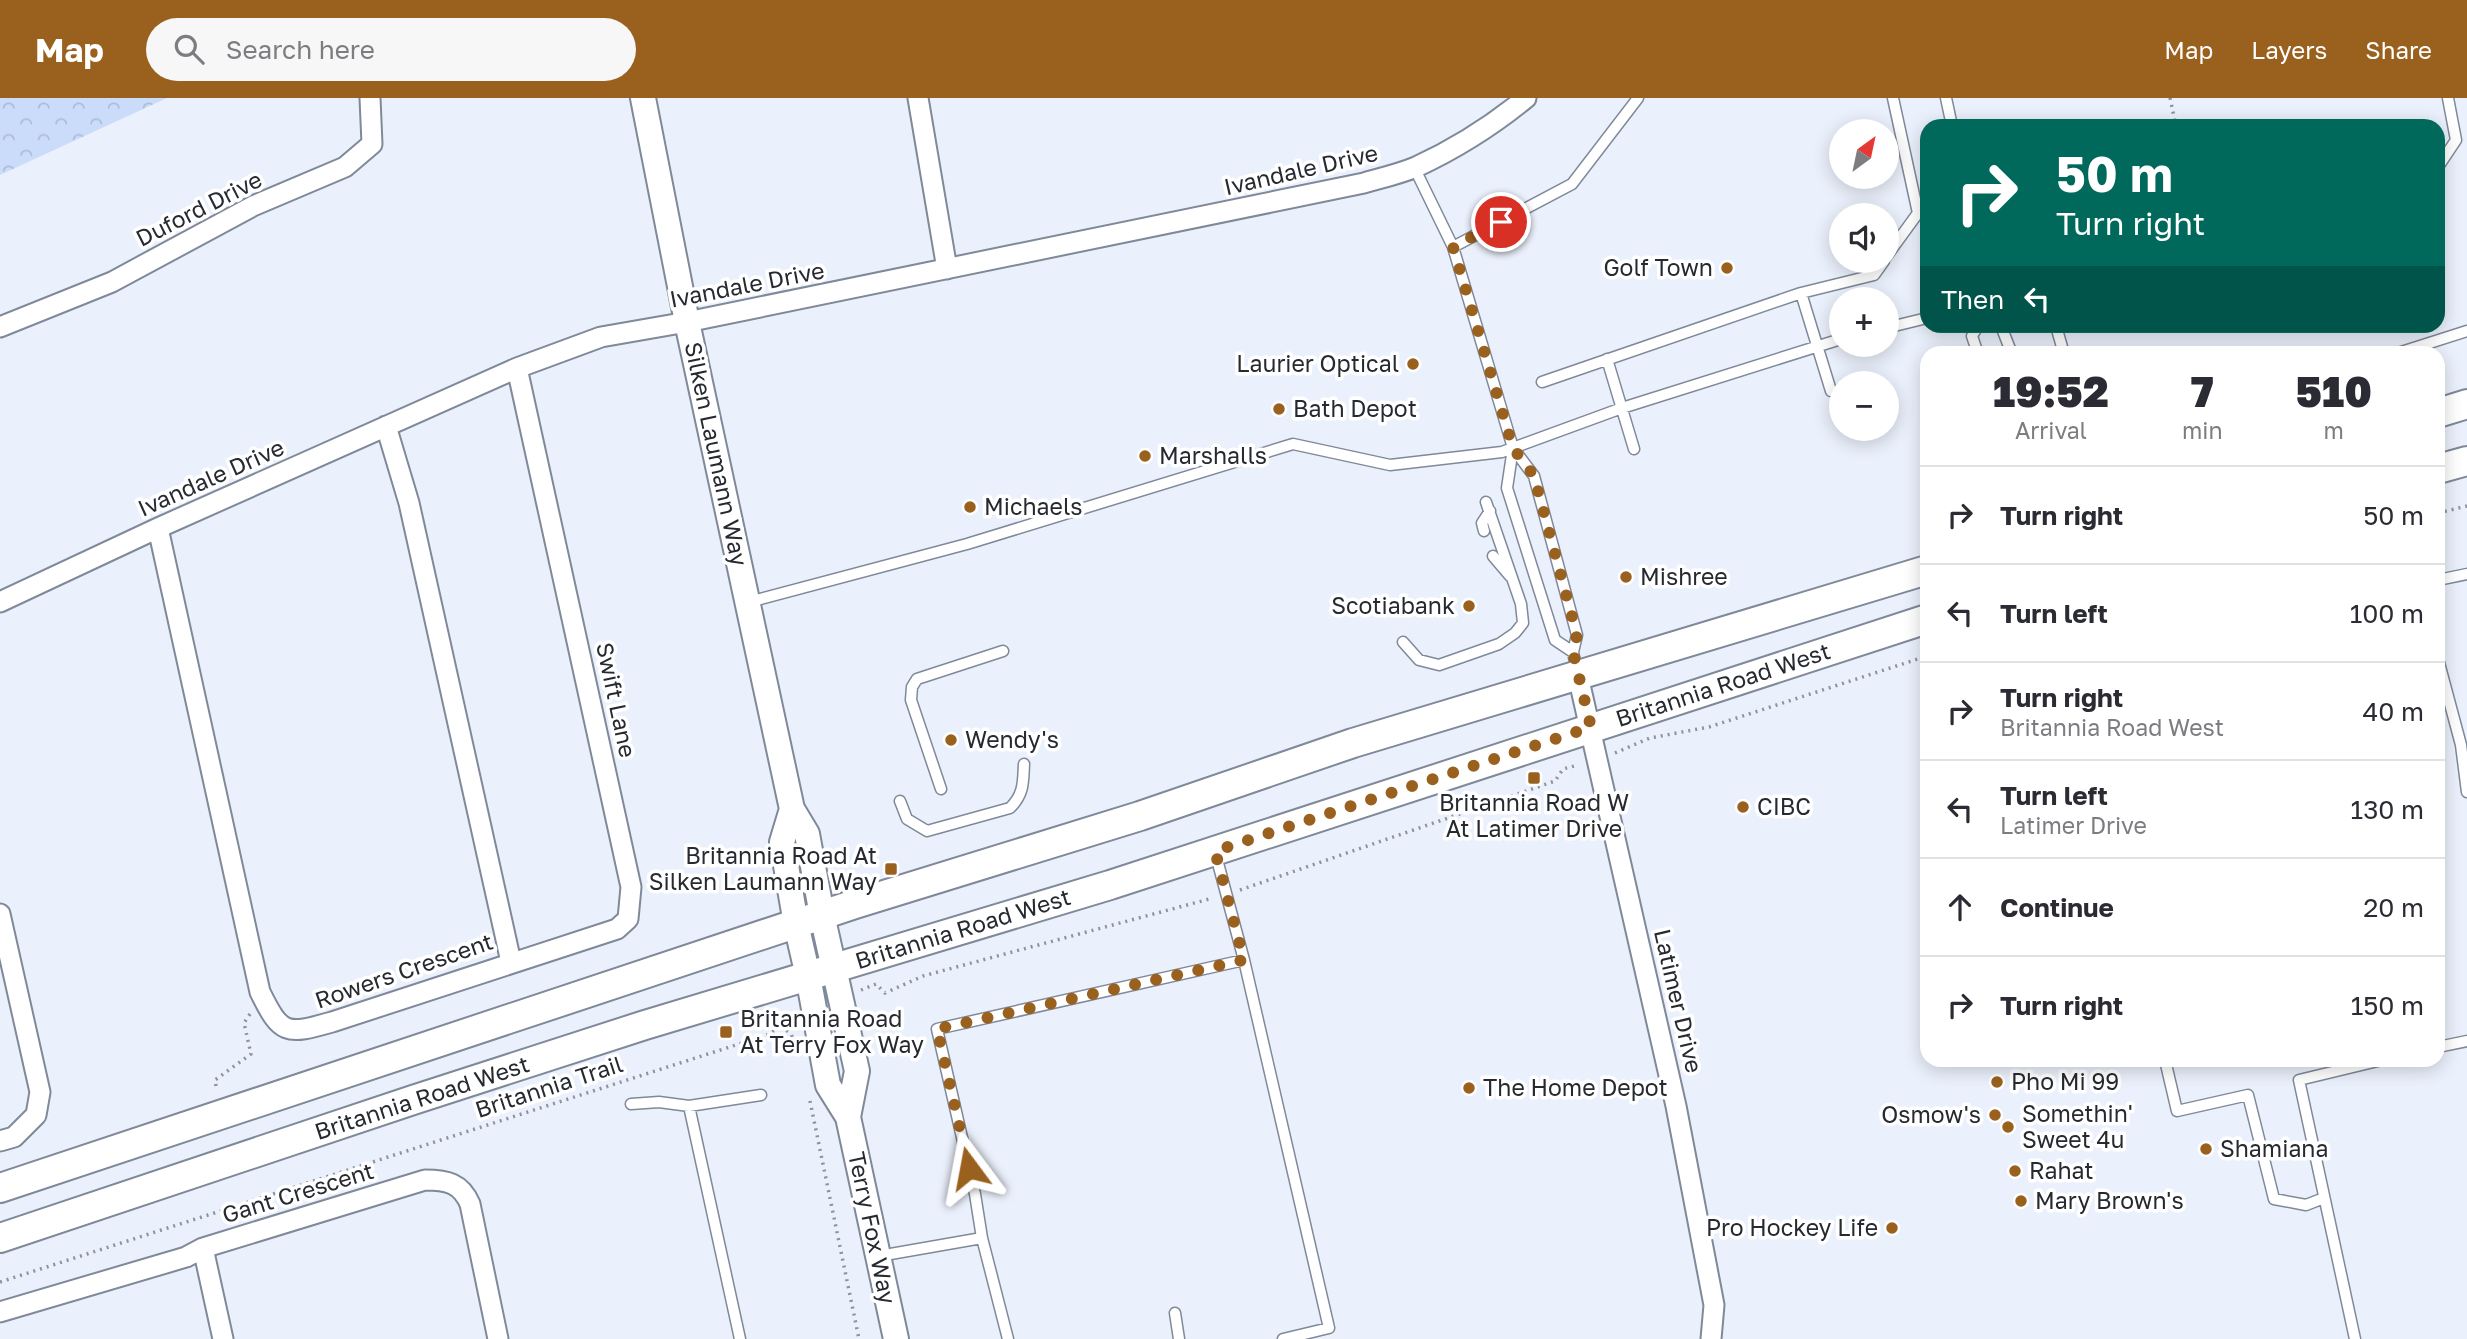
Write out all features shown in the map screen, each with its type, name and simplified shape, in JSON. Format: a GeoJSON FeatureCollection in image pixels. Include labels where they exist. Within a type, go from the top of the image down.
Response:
{"type":"FeatureCollection","features":[{"type":"Feature","properties":{"kind":"main road"},"geometry":{"type":"LineString","coordinates":[[2445,411],[2467,404]]}},
{"type":"Feature","properties":{"kind":"main road"},"geometry":{"type":"LineString","coordinates":[[2445,467],[2467,461]]}},
{"type":"Feature","properties":{"kind":"main road","name":"Britannia Road West"},"geometry":{"type":"LineString","coordinates":[[0,1188],[809,920],[1140,816],[1576,664],[1920,572]]}},
{"type":"Feature","properties":{"kind":"main road","name":"Britannia Road West"},"geometry":{"type":"LineString","coordinates":[[0,1238],[645,1025],[1110,885],[1920,621]]}},
{"type":"Feature","properties":{"kind":"street","name":"Duford Drive"},"geometry":{"type":"LineString","coordinates":[[0,327],[111,282],[253,206],[345,167],[372,144],[370,98]]}},
{"type":"Feature","properties":{"kind":"street","name":"Silken Laumann Way"},"geometry":{"type":"LineString","coordinates":[[643,98],[687,322],[792,809],[782,842],[809,920],[822,972]]}},
{"type":"Feature","properties":{"kind":"street"},"geometry":{"type":"LineString","coordinates":[[918,98],[947,269]]}},
{"type":"Feature","properties":{"kind":"street","name":"Ivandale Drive"},"geometry":{"type":"LineString","coordinates":[[0,602],[158,528],[517,368],[601,338],[1364,183],[1414,167],[1481,131],[1526,98]]}},
{"type":"Feature","properties":{"kind":"street","name":"Swift Lane"},"geometry":{"type":"LineString","coordinates":[[511,962],[617,929],[628,919],[631,887],[517,368]]}},
{"type":"Feature","properties":{"kind":"street","name":"Rowers Crescent"},"geometry":{"type":"LineString","coordinates":[[158,528],[262,996],[279,1025],[289,1030],[301,1030],[457,983],[511,962],[409,503],[386,426]]}},
{"type":"Feature","properties":{"kind":"street","name":"Latimer Drive"},"geometry":{"type":"LineString","coordinates":[[1576,664],[1676,1105],[1714,1305],[1711,1339]]}},
{"type":"Feature","properties":{"kind":"street"},"geometry":{"type":"LineString","coordinates":[[0,914],[40,1092],[36,1115],[13,1138],[0,1140]]}},
{"type":"Feature","properties":{"kind":"street","name":"Terry Fox Way"},"geometry":{"type":"LineString","coordinates":[[822,972],[857,1070],[848,1117],[896,1339]]}},
{"type":"Feature","properties":{"kind":"street","name":"Gant Crescent"},"geometry":{"type":"LineString","coordinates":[[0,1312],[186,1257],[203,1248],[425,1180],[449,1182],[462,1189],[470,1204],[498,1339]]}},
{"type":"Feature","properties":{"kind":"street"},"geometry":{"type":"LineString","coordinates":[[203,1248],[223,1339]]}},
{"type":"Feature","properties":{"kind":"lane"},"geometry":{"type":"LineString","coordinates":[[1453,247],[1572,184],[1638,98]]}},
{"type":"Feature","properties":{"kind":"lane"},"geometry":{"type":"LineString","coordinates":[[1893,98],[1918,213],[1899,239]]}},
{"type":"Feature","properties":{"kind":"lane"},"geometry":{"type":"LineString","coordinates":[[1946,98],[1950,119]]}},
{"type":"Feature","properties":{"kind":"lane"},"geometry":{"type":"LineString","coordinates":[[2445,156],[2456,140],[2448,98]]}},
{"type":"Feature","properties":{"kind":"lane"},"geometry":{"type":"LineString","coordinates":[[1414,167],[1453,247],[1513,448],[1534,476],[1577,635],[1576,664]]}},
{"type":"Feature","properties":{"kind":"lane"},"geometry":{"type":"LineString","coordinates":[[1542,382],[1801,293],[1875,273]]}},
{"type":"Feature","properties":{"kind":"lane"},"geometry":{"type":"LineString","coordinates":[[1801,293],[1829,387]]}},
{"type":"Feature","properties":{"kind":"lane"},"geometry":{"type":"LineString","coordinates":[[1899,325],[1920,320]]}},
{"type":"Feature","properties":{"kind":"lane"},"geometry":{"type":"LineString","coordinates":[[2420,346],[2467,331]]}},
{"type":"Feature","properties":{"kind":"lane"},"geometry":{"type":"LineString","coordinates":[[749,602],[967,544],[1293,444],[1390,465],[1502,452],[1622,408],[1829,342]]}},
{"type":"Feature","properties":{"kind":"lane"},"geometry":{"type":"LineString","coordinates":[[1607,359],[1634,449]]}},
{"type":"Feature","properties":{"kind":"lane"},"geometry":{"type":"LineString","coordinates":[[1513,448],[1507,488],[1555,640],[1576,664]]}},
{"type":"Feature","properties":{"kind":"lane"},"geometry":{"type":"LineString","coordinates":[[1403,642],[1419,660],[1439,665],[1499,644],[1515,633],[1523,623],[1521,604],[1488,506],[1482,523],[1484,531]]}},
{"type":"Feature","properties":{"kind":"lane"},"geometry":{"type":"LineString","coordinates":[[1493,556],[1512,579]]}},
{"type":"Feature","properties":{"kind":"lane"},"geometry":{"type":"LineString","coordinates":[[2445,579],[2467,574]]}},
{"type":"Feature","properties":{"kind":"lane"},"geometry":{"type":"LineString","coordinates":[[941,789],[911,700],[912,687],[918,679],[1003,651]]}},
{"type":"Feature","properties":{"kind":"lane"},"geometry":{"type":"LineString","coordinates":[[2445,685],[2461,745],[2467,792]]}},
{"type":"Feature","properties":{"kind":"lane"},"geometry":{"type":"LineString","coordinates":[[900,801],[907,819],[927,831],[1010,808],[1020,798],[1023,789],[1024,764]]}},
{"type":"Feature","properties":{"kind":"lane"},"geometry":{"type":"LineString","coordinates":[[1215,851],[1244,960],[1329,1328],[1283,1339]]}},
{"type":"Feature","properties":{"kind":"lane"},"geometry":{"type":"LineString","coordinates":[[1008,1339],[982,1238],[975,1194],[937,1029],[1244,960]]}},
{"type":"Feature","properties":{"kind":"lane"},"geometry":{"type":"LineString","coordinates":[[2445,1046],[2467,1041]]}},
{"type":"Feature","properties":{"kind":"lane"},"geometry":{"type":"LineString","coordinates":[[2167,1067],[2177,1111],[2248,1095],[2274,1199],[2306,1205],[2324,1198]]}},
{"type":"Feature","properties":{"kind":"lane"},"geometry":{"type":"LineString","coordinates":[[2353,1067],[2299,1080],[2355,1339]]}},
{"type":"Feature","properties":{"kind":"lane"},"geometry":{"type":"LineString","coordinates":[[631,1104],[659,1102],[690,1106],[761,1095]]}},
{"type":"Feature","properties":{"kind":"lane"},"geometry":{"type":"LineString","coordinates":[[690,1106],[740,1339]]}},
{"type":"Feature","properties":{"kind":"lane"},"geometry":{"type":"LineString","coordinates":[[879,1256],[982,1238]]}},
{"type":"Feature","properties":{"kind":"lane"},"geometry":{"type":"LineString","coordinates":[[1175,1313],[1179,1339]]}},
{"type":"Feature","properties":{"kind":"path"},"geometry":{"type":"LineString","coordinates":[[2170,98],[2174,119]]}},
{"type":"Feature","properties":{"kind":"path"},"geometry":{"type":"LineString","coordinates":[[2445,511],[2467,506]]}},
{"type":"Feature","properties":{"kind":"path"},"geometry":{"type":"LineString","coordinates":[[1634,747],[1650,738],[1709,727],[1920,658]]}},
{"type":"Feature","properties":{"kind":"path"},"geometry":{"type":"LineString","coordinates":[[216,1086],[215,1080],[251,1054],[244,1024],[262,996]]}},
{"type":"Feature","properties":{"kind":"path"},"geometry":{"type":"LineString","coordinates":[[780,1019],[781,1026],[791,1034],[799,1054]]}},
{"type":"Feature","properties":{"kind":"path","name":"Britannia Trail"},"geometry":{"type":"LineString","coordinates":[[0,1282],[770,1034],[781,1026]]}},
{"type":"Feature","properties":{"kind":"path"},"geometry":{"type":"LineString","coordinates":[[808,1093],[859,1339]]}},
{"type":"Feature","properties":{"kind":"green space"},"geometry":{"type":"Polygon","coordinates":[[[0,98],[167,98],[0,175],[0,98]]]}},
{"type":"Feature","properties":{"kind":"place","name":"Golf Town"},"geometry":{"type":"Point","coordinates":[1727,268]}},
{"type":"Feature","properties":{"kind":"place","name":"Laurier Optical"},"geometry":{"type":"Point","coordinates":[1413,364]}},
{"type":"Feature","properties":{"kind":"place","name":"Bath Depot"},"geometry":{"type":"Point","coordinates":[1279,409]}},
{"type":"Feature","properties":{"kind":"place","name":"Marshalls"},"geometry":{"type":"Point","coordinates":[1145,456]}},
{"type":"Feature","properties":{"kind":"place","name":"Michaels"},"geometry":{"type":"Point","coordinates":[970,507]}},
{"type":"Feature","properties":{"kind":"place","name":"Mishree"},"geometry":{"type":"Point","coordinates":[1626,577]}},
{"type":"Feature","properties":{"kind":"place","name":"Scotiabank"},"geometry":{"type":"Point","coordinates":[1469,606]}},
{"type":"Feature","properties":{"kind":"place","name":"Wendy's"},"geometry":{"type":"Point","coordinates":[951,740]}},
{"type":"Feature","properties":{"kind":"place","name":"Britannia Road W At Latimer Drive"},"geometry":{"type":"Point","coordinates":[1534,778]}},
{"type":"Feature","properties":{"kind":"place","name":"CIBC"},"geometry":{"type":"Point","coordinates":[1743,807]}},
{"type":"Feature","properties":{"kind":"place","name":"Britannia Road At Silken Laumann Way"},"geometry":{"type":"Point","coordinates":[891,869]}},
{"type":"Feature","properties":{"kind":"place","name":"Britannia Road At Terry Fox Way"},"geometry":{"type":"Point","coordinates":[726,1032]}},
{"type":"Feature","properties":{"kind":"place","name":"Pho Mi 99"},"geometry":{"type":"Point","coordinates":[1997,1082]}},
{"type":"Feature","properties":{"kind":"place","name":"The Home Depot"},"geometry":{"type":"Point","coordinates":[1469,1088]}},
{"type":"Feature","properties":{"kind":"place","name":"Osmow's"},"geometry":{"type":"Point","coordinates":[1995,1115]}},
{"type":"Feature","properties":{"kind":"place","name":"Somethin' Sweet 4u"},"geometry":{"type":"Point","coordinates":[2008,1127]}},
{"type":"Feature","properties":{"kind":"place","name":"Shamiana"},"geometry":{"type":"Point","coordinates":[2206,1149]}},
{"type":"Feature","properties":{"kind":"place","name":"Rahat"},"geometry":{"type":"Point","coordinates":[2015,1171]}},
{"type":"Feature","properties":{"kind":"place","name":"Mary Brown's"},"geometry":{"type":"Point","coordinates":[2021,1201]}},
{"type":"Feature","properties":{"kind":"place","name":"Pro Hockey Life"},"geometry":{"type":"Point","coordinates":[1892,1228]}},
{"type":"Feature","properties":{"kind":"route"},"geometry":{"type":"LineString","coordinates":[[969,1168],[937,1029],[1244,960],[1215,851],[1591,727],[1573,652],[1577,635],[1534,476],[1513,448],[1453,247],[1501,222]]}}]}
